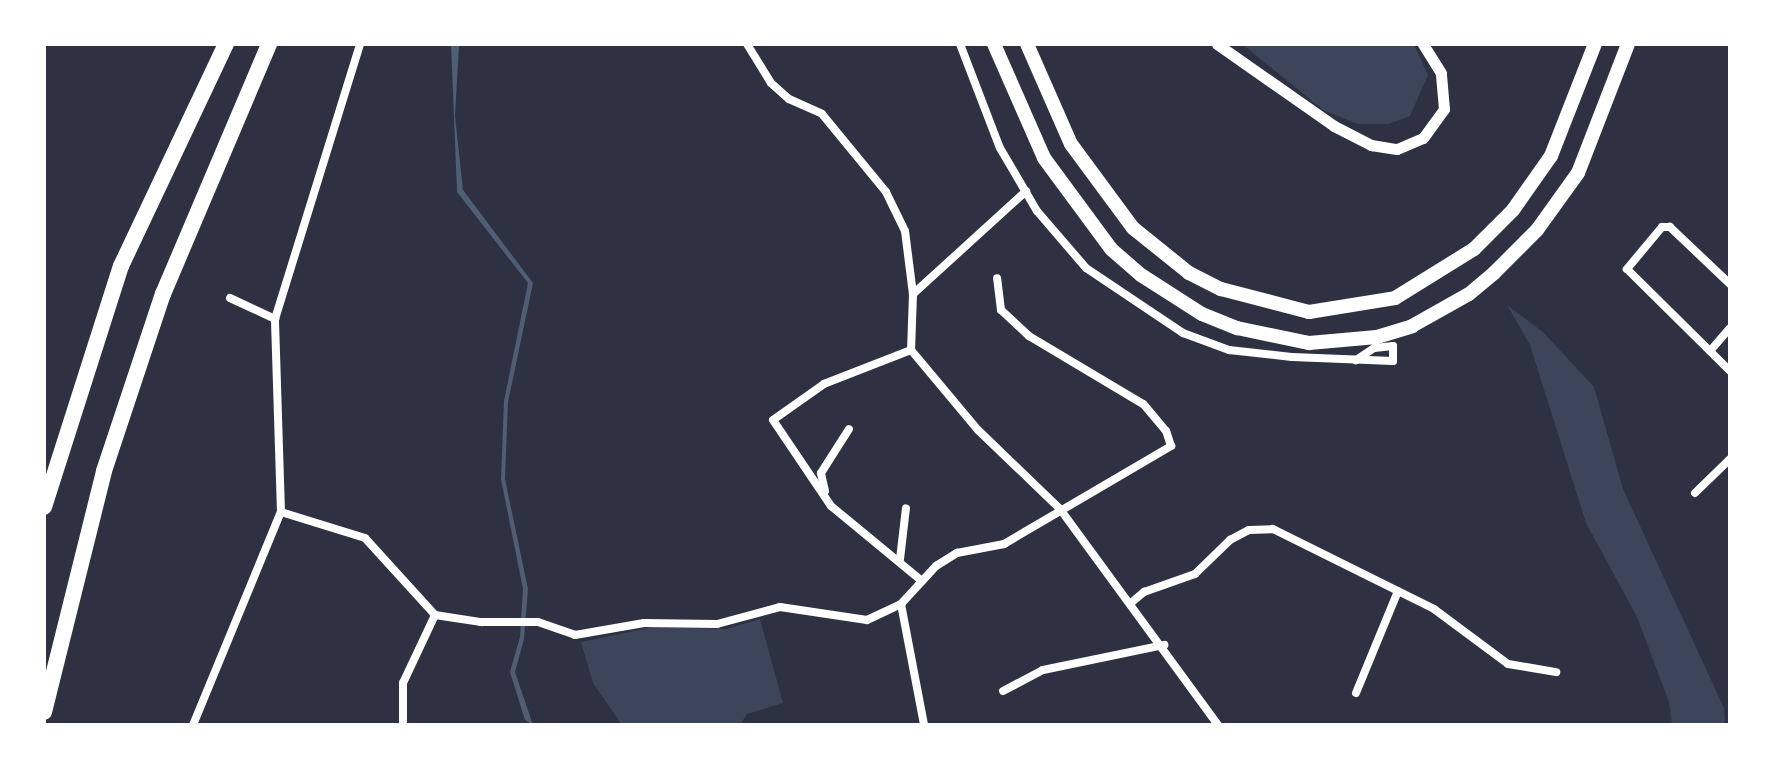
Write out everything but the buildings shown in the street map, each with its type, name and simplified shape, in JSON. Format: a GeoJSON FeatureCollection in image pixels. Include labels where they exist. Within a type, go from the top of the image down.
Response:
{"type":"FeatureCollection","features":[{"type":"Feature","properties":{"kind":"highway"},"geometry":{"type":"LineString","coordinates":[[44,507],[121,266],[226,44]]}},
{"type":"Feature","properties":{"kind":"highway"},"geometry":{"type":"LineString","coordinates":[[44,712],[104,471],[163,294],[231,127],[269,44]]}},
{"type":"Feature","properties":{"kind":"main road"},"geometry":{"type":"LineString","coordinates":[[994,44],[1044,158],[1085,220],[1141,275],[1237,328],[1309,343],[1389,334],[1469,294],[1537,230],[1589,151],[1628,44]]}},
{"type":"Feature","properties":{"kind":"main road"},"geometry":{"type":"LineString","coordinates":[[1027,44],[1071,144],[1109,202],[1141,236],[1189,273],[1249,300],[1309,312],[1395,298],[1449,269],[1513,210],[1561,137],[1595,44]]}},
{"type":"Feature","properties":{"kind":"street"},"geometry":{"type":"LineString","coordinates":[[193,725],[281,512],[275,319],[360,44]]}},
{"type":"Feature","properties":{"kind":"street"},"geometry":{"type":"LineString","coordinates":[[747,44],[771,83],[789,99],[822,114],[886,192],[905,231],[913,294],[911,350],[978,430],[1060,509],[1164,645],[1218,725]]}},
{"type":"Feature","properties":{"kind":"street"},"geometry":{"type":"LineString","coordinates":[[960,44],[1000,148],[1026,191],[1086,268],[1183,333],[1229,350],[1356,360]]}},
{"type":"Feature","properties":{"kind":"street"},"geometry":{"type":"LineString","coordinates":[[1217,44],[1334,126],[1371,145],[1397,149],[1423,138],[1444,109],[1441,73],[1423,44]]}},
{"type":"Feature","properties":{"kind":"street"},"geometry":{"type":"LineString","coordinates":[[913,294],[1026,191]]}},
{"type":"Feature","properties":{"kind":"street"},"geometry":{"type":"LineString","coordinates":[[1730,284],[1670,227],[1662,227],[1627,269],[1730,371]]}},
{"type":"Feature","properties":{"kind":"street"},"geometry":{"type":"LineString","coordinates":[[281,512],[365,538],[435,615],[481,622],[538,622],[575,635],[644,623],[717,624],[780,607],[867,620],[901,604],[922,581],[957,553],[1004,544],[1171,446],[1166,431],[1143,404],[1029,336],[1001,310],[997,278]]}},
{"type":"Feature","properties":{"kind":"street"},"geometry":{"type":"LineString","coordinates":[[230,298],[275,319]]}},
{"type":"Feature","properties":{"kind":"street"},"geometry":{"type":"LineString","coordinates":[[1710,351],[1730,328]]}},
{"type":"Feature","properties":{"kind":"street"},"geometry":{"type":"LineString","coordinates":[[911,350],[824,384],[773,420],[831,506],[900,559],[922,581]]}},
{"type":"Feature","properties":{"kind":"street"},"geometry":{"type":"LineString","coordinates":[[831,506],[821,473],[849,429]]}},
{"type":"Feature","properties":{"kind":"street"},"geometry":{"type":"LineString","coordinates":[[1695,493],[1730,459]]}},
{"type":"Feature","properties":{"kind":"street"},"geometry":{"type":"LineString","coordinates":[[900,559],[906,508]]}},
{"type":"Feature","properties":{"kind":"street"},"geometry":{"type":"LineString","coordinates":[[1132,602],[1144,592],[1195,574],[1230,540],[1249,530],[1273,529],[1398,591],[1473,634],[1508,664],[1556,672]]}},
{"type":"Feature","properties":{"kind":"street"},"geometry":{"type":"LineString","coordinates":[[1356,693],[1398,591]]}},
{"type":"Feature","properties":{"kind":"street"},"geometry":{"type":"LineString","coordinates":[[901,604],[924,725]]}},
{"type":"Feature","properties":{"kind":"street"},"geometry":{"type":"LineString","coordinates":[[403,725],[403,683],[435,615]]}},
{"type":"Feature","properties":{"kind":"street"},"geometry":{"type":"LineString","coordinates":[[1003,691],[1043,670],[1164,645]]}},
{"type":"Feature","properties":{"kind":"shaded area"},"geometry":{"type":"Polygon","coordinates":[[[451,44],[459,46],[455,116],[463,190],[533,283],[508,402],[505,479],[528,589],[524,639],[515,672],[533,725],[525,720],[510,672],[520,637],[523,589],[501,479],[504,401],[528,283],[457,192],[451,44]]]}},
{"type":"Feature","properties":{"kind":"shaded area"},"geometry":{"type":"Polygon","coordinates":[[[1242,44],[1414,44],[1428,75],[1410,116],[1389,124],[1358,124],[1323,110],[1242,44]]]}},
{"type":"Feature","properties":{"kind":"shaded area"},"geometry":{"type":"Polygon","coordinates":[[[1507,305],[1543,332],[1594,387],[1623,489],[1724,708],[1725,725],[1672,725],[1669,702],[1637,617],[1586,523],[1530,345],[1507,305]]]}},
{"type":"Feature","properties":{"kind":"shaded area"},"geometry":{"type":"Polygon","coordinates":[[[760,619],[783,703],[747,714],[740,725],[622,725],[593,683],[581,642],[653,627],[726,629],[760,619]]]}}]}
